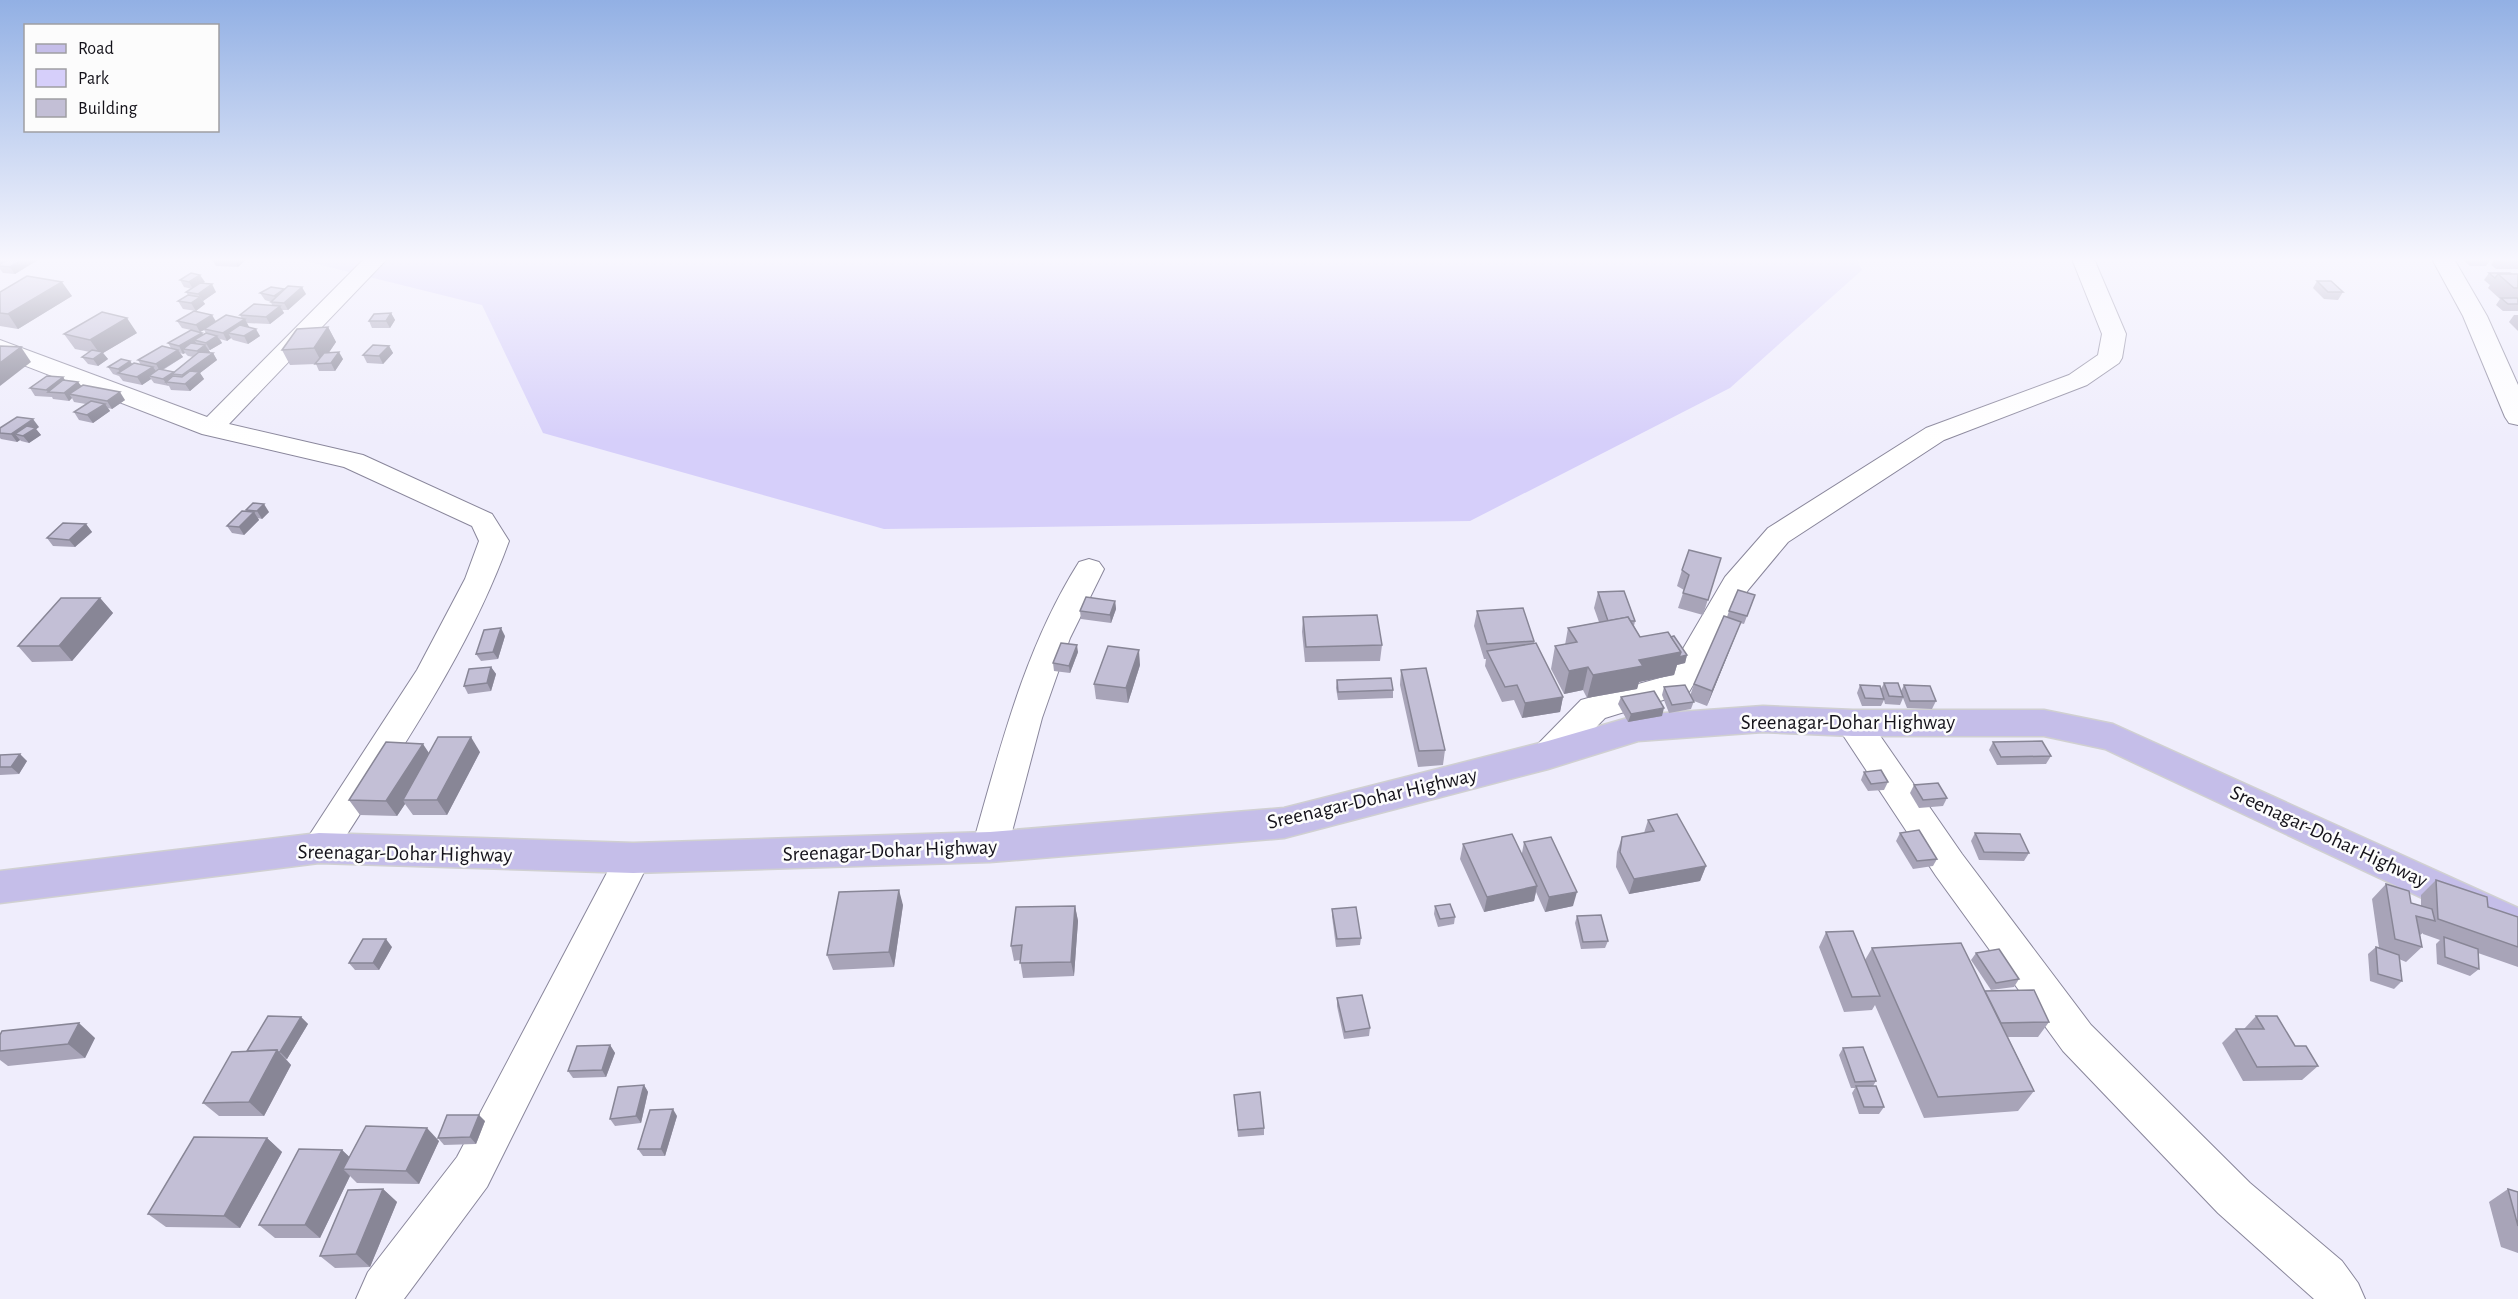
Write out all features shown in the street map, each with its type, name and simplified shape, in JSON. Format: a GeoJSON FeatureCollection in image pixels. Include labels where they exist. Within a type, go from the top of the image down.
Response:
{"type":"FeatureCollection","features":[{"type":"Feature","properties":{"kind":"main road","name":"Sreenagar-Dohar Highway"},"geometry":{"type":"LineString","coordinates":[[0,887],[319,848],[633,858],[990,847],[1284,823],[1548,755],[1638,728],[1763,719],[1853,723],[2044,723],[2113,737],[2518,926]]}},
{"type":"Feature","properties":{"kind":"street"},"geometry":{"type":"LineString","coordinates":[[211,428],[316,320]]}},
{"type":"Feature","properties":{"kind":"street"},"geometry":{"type":"LineString","coordinates":[[1548,755],[1593,709],[1678,684],[1736,584],[1778,535],[1935,434],[2078,380],[2110,358],[2114,334],[2108,320]]}},
{"type":"Feature","properties":{"kind":"street"},"geometry":{"type":"LineString","coordinates":[[2477,320],[2518,417]]}},
{"type":"Feature","properties":{"kind":"street"},"geometry":{"type":"LineString","coordinates":[[0,347],[211,428],[353,461],[482,520],[490,531],[494,541],[480,579],[430,675],[319,848]]}},
{"type":"Feature","properties":{"kind":"street"},"geometry":{"type":"LineString","coordinates":[[990,847],[1025,718],[1054,638],[1089,569]]}},
{"type":"Feature","properties":{"kind":"street"},"geometry":{"type":"LineString","coordinates":[[1853,723],[1949,865],[2077,1038],[2234,1198],[2326,1277],[2342,1299]]}},
{"type":"Feature","properties":{"kind":"street"},"geometry":{"type":"LineString","coordinates":[[380,1299],[384,1288],[472,1172],[633,858]]}},
{"type":"Feature","properties":{"kind":"green space"},"geometry":{"type":"Polygon","coordinates":[[[489,320],[1806,320],[1730,388],[1470,521],[884,529],[543,433],[489,320]]]}},
{"type":"Feature","properties":{"kind":"building"},"geometry":{"type":"Polygon","coordinates":[[[89,320],[124,320],[90,340],[64,334],[89,320]]]}},
{"type":"Feature","properties":{"kind":"building"},"geometry":{"type":"Polygon","coordinates":[[[179,320],[205,320],[196,325],[177,321],[179,320]]]}},
{"type":"Feature","properties":{"kind":"building"},"geometry":{"type":"Polygon","coordinates":[[[219,320],[244,320],[223,333],[204,329],[219,320]]]}},
{"type":"Feature","properties":{"kind":"building"},"geometry":{"type":"Polygon","coordinates":[[[370,320],[387,320],[386,321],[370,320]]]}},
{"type":"Feature","properties":{"kind":"building"},"geometry":{"type":"Polygon","coordinates":[[[240,325],[256,329],[244,336],[228,333],[240,325]]]}},
{"type":"Feature","properties":{"kind":"building"},"geometry":{"type":"Polygon","coordinates":[[[328,327],[314,348],[282,350],[297,329],[328,327]]]}},
{"type":"Feature","properties":{"kind":"building"},"geometry":{"type":"Polygon","coordinates":[[[191,330],[202,333],[179,346],[168,343],[191,330]]]}},
{"type":"Feature","properties":{"kind":"building"},"geometry":{"type":"Polygon","coordinates":[[[206,333],[217,336],[206,343],[194,340],[206,333]]]}},
{"type":"Feature","properties":{"kind":"building"},"geometry":{"type":"Polygon","coordinates":[[[191,343],[205,345],[197,351],[183,349],[191,343]]]}},
{"type":"Feature","properties":{"kind":"building"},"geometry":{"type":"Polygon","coordinates":[[[373,345],[389,346],[379,356],[363,355],[373,345]]]}},
{"type":"Feature","properties":{"kind":"building"},"geometry":{"type":"Polygon","coordinates":[[[0,346],[21,347],[0,363],[0,346]]]}},
{"type":"Feature","properties":{"kind":"building"},"geometry":{"type":"Polygon","coordinates":[[[162,346],[178,350],[156,364],[138,360],[162,346]]]}},
{"type":"Feature","properties":{"kind":"building"},"geometry":{"type":"Polygon","coordinates":[[[92,350],[103,352],[93,359],[82,357],[92,350]]]}},
{"type":"Feature","properties":{"kind":"building"},"geometry":{"type":"Polygon","coordinates":[[[199,352],[213,353],[182,375],[172,374],[199,352]]]}},
{"type":"Feature","properties":{"kind":"building"},"geometry":{"type":"Polygon","coordinates":[[[339,352],[331,363],[315,364],[324,353],[339,352]]]}},
{"type":"Feature","properties":{"kind":"building"},"geometry":{"type":"Polygon","coordinates":[[[121,359],[130,361],[118,369],[108,367],[121,359]]]}},
{"type":"Feature","properties":{"kind":"building"},"geometry":{"type":"Polygon","coordinates":[[[134,363],[153,367],[137,377],[118,373],[134,363]]]}},
{"type":"Feature","properties":{"kind":"building"},"geometry":{"type":"Polygon","coordinates":[[[159,369],[174,372],[163,379],[149,376],[159,369]]]}},
{"type":"Feature","properties":{"kind":"building"},"geometry":{"type":"Polygon","coordinates":[[[190,371],[199,372],[185,384],[166,382],[173,376],[182,377],[190,371]]]}},
{"type":"Feature","properties":{"kind":"building"},"geometry":{"type":"Polygon","coordinates":[[[47,376],[63,377],[46,390],[30,388],[47,376]]]}},
{"type":"Feature","properties":{"kind":"building"},"geometry":{"type":"Polygon","coordinates":[[[63,380],[78,382],[64,393],[48,392],[63,380]]]}},
{"type":"Feature","properties":{"kind":"building"},"geometry":{"type":"Polygon","coordinates":[[[83,385],[120,392],[107,401],[69,394],[83,385]]]}},
{"type":"Feature","properties":{"kind":"building"},"geometry":{"type":"Polygon","coordinates":[[[91,401],[105,404],[87,415],[74,412],[91,401]]]}},
{"type":"Feature","properties":{"kind":"building"},"geometry":{"type":"Polygon","coordinates":[[[17,417],[33,419],[11,434],[0,433],[0,428],[17,417]]]}},
{"type":"Feature","properties":{"kind":"building"},"geometry":{"type":"Polygon","coordinates":[[[27,426],[36,428],[23,436],[15,434],[27,426]]]}},
{"type":"Feature","properties":{"kind":"building"},"geometry":{"type":"Polygon","coordinates":[[[253,503],[264,504],[257,511],[246,510],[253,503]]]}},
{"type":"Feature","properties":{"kind":"building"},"geometry":{"type":"Polygon","coordinates":[[[242,511],[254,512],[239,527],[227,526],[242,511]]]}},
{"type":"Feature","properties":{"kind":"building"},"geometry":{"type":"Polygon","coordinates":[[[63,523],[86,524],[69,540],[47,538],[63,523]]]}},
{"type":"Feature","properties":{"kind":"building"},"geometry":{"type":"Polygon","coordinates":[[[1689,550],[1721,558],[1708,600],[1683,593],[1689,575],[1682,570],[1689,550]]]}},
{"type":"Feature","properties":{"kind":"building"},"geometry":{"type":"Polygon","coordinates":[[[1738,590],[1755,595],[1747,616],[1729,611],[1738,590]]]}},
{"type":"Feature","properties":{"kind":"building"},"geometry":{"type":"Polygon","coordinates":[[[1624,591],[1635,621],[1630,621],[1628,617],[1608,621],[1598,592],[1624,591]]]}},
{"type":"Feature","properties":{"kind":"building"},"geometry":{"type":"Polygon","coordinates":[[[1086,597],[1115,601],[1110,615],[1080,611],[1086,597]]]}},
{"type":"Feature","properties":{"kind":"building"},"geometry":{"type":"Polygon","coordinates":[[[61,598],[100,598],[59,646],[18,646],[61,598]]]}},
{"type":"Feature","properties":{"kind":"building"},"geometry":{"type":"Polygon","coordinates":[[[1523,608],[1534,641],[1487,644],[1477,611],[1523,608]]]}},
{"type":"Feature","properties":{"kind":"building"},"geometry":{"type":"Polygon","coordinates":[[[1377,615],[1382,645],[1306,647],[1303,617],[1377,615]]]}},
{"type":"Feature","properties":{"kind":"building"},"geometry":{"type":"Polygon","coordinates":[[[1724,616],[1741,622],[1712,691],[1694,684],[1724,616]]]}},
{"type":"Feature","properties":{"kind":"building"},"geometry":{"type":"Polygon","coordinates":[[[1628,617],[1640,637],[1668,632],[1681,652],[1639,660],[1643,666],[1593,675],[1588,667],[1569,671],[1555,646],[1577,642],[1568,628],[1628,617]]]}},
{"type":"Feature","properties":{"kind":"building"},"geometry":{"type":"Polygon","coordinates":[[[501,628],[493,652],[476,654],[484,630],[501,628]]]}},
{"type":"Feature","properties":{"kind":"building"},"geometry":{"type":"Polygon","coordinates":[[[1674,636],[1687,655],[1679,657],[1681,652],[1671,637],[1674,636]]]}},
{"type":"Feature","properties":{"kind":"building"},"geometry":{"type":"Polygon","coordinates":[[[1061,643],[1077,645],[1069,666],[1053,663],[1061,643]]]}},
{"type":"Feature","properties":{"kind":"building"},"geometry":{"type":"Polygon","coordinates":[[[1536,643],[1563,697],[1525,703],[1517,685],[1505,687],[1487,651],[1536,643]]]}},
{"type":"Feature","properties":{"kind":"building"},"geometry":{"type":"Polygon","coordinates":[[[1108,646],[1139,650],[1126,688],[1094,684],[1108,646]]]}},
{"type":"Feature","properties":{"kind":"building"},"geometry":{"type":"Polygon","coordinates":[[[491,667],[487,683],[464,686],[469,669],[491,667]]]}},
{"type":"Feature","properties":{"kind":"building"},"geometry":{"type":"Polygon","coordinates":[[[1426,668],[1445,750],[1419,751],[1401,670],[1426,668]]]}},
{"type":"Feature","properties":{"kind":"building"},"geometry":{"type":"Polygon","coordinates":[[[1391,678],[1393,690],[1338,692],[1337,680],[1391,678]]]}},
{"type":"Feature","properties":{"kind":"building"},"geometry":{"type":"Polygon","coordinates":[[[1884,683],[1898,683],[1903,697],[1889,696],[1884,683]]]}},
{"type":"Feature","properties":{"kind":"building"},"geometry":{"type":"Polygon","coordinates":[[[1685,685],[1694,702],[1672,705],[1664,687],[1685,685]]]}},
{"type":"Feature","properties":{"kind":"building"},"geometry":{"type":"Polygon","coordinates":[[[1860,685],[1880,686],[1884,699],[1865,698],[1860,685]]]}},
{"type":"Feature","properties":{"kind":"building"},"geometry":{"type":"Polygon","coordinates":[[[1904,685],[1930,686],[1936,701],[1910,701],[1904,685]]]}},
{"type":"Feature","properties":{"kind":"building"},"geometry":{"type":"Polygon","coordinates":[[[1654,691],[1664,708],[1631,714],[1621,697],[1654,691]]]}},
{"type":"Feature","properties":{"kind":"building"},"geometry":{"type":"Polygon","coordinates":[[[438,737],[471,737],[437,800],[403,800],[438,737]]]}},
{"type":"Feature","properties":{"kind":"building"},"geometry":{"type":"Polygon","coordinates":[[[2042,741],[2051,756],[2001,757],[1993,742],[2042,741]]]}},
{"type":"Feature","properties":{"kind":"building"},"geometry":{"type":"Polygon","coordinates":[[[386,742],[423,744],[386,801],[349,800],[386,742]]]}},
{"type":"Feature","properties":{"kind":"building"},"geometry":{"type":"Polygon","coordinates":[[[20,754],[11,767],[0,767],[0,755],[20,754]]]}},
{"type":"Feature","properties":{"kind":"building"},"geometry":{"type":"Polygon","coordinates":[[[1881,770],[1888,782],[1871,784],[1864,772],[1881,770]]]}},
{"type":"Feature","properties":{"kind":"building"},"geometry":{"type":"Polygon","coordinates":[[[1938,783],[1947,798],[1923,800],[1914,785],[1938,783]]]}},
{"type":"Feature","properties":{"kind":"building"},"geometry":{"type":"Polygon","coordinates":[[[1677,814],[1706,866],[1634,879],[1620,852],[1622,837],[1654,831],[1648,820],[1677,814]]]}},
{"type":"Feature","properties":{"kind":"building"},"geometry":{"type":"Polygon","coordinates":[[[1919,830],[1937,859],[1917,861],[1900,833],[1919,830]]]}},
{"type":"Feature","properties":{"kind":"building"},"geometry":{"type":"Polygon","coordinates":[[[1975,833],[2020,834],[2029,853],[1984,852],[1975,833]]]}},
{"type":"Feature","properties":{"kind":"building"},"geometry":{"type":"Polygon","coordinates":[[[1512,834],[1537,886],[1487,897],[1463,844],[1512,834]]]}},
{"type":"Feature","properties":{"kind":"building"},"geometry":{"type":"Polygon","coordinates":[[[1551,837],[1577,892],[1549,897],[1524,842],[1551,837]]]}},
{"type":"Feature","properties":{"kind":"building"},"geometry":{"type":"Polygon","coordinates":[[[2436,880],[2487,897],[2488,907],[2518,917],[2518,947],[2438,919],[2436,880]]]}},
{"type":"Feature","properties":{"kind":"building"},"geometry":{"type":"Polygon","coordinates":[[[2386,884],[2409,891],[2411,903],[2432,909],[2435,921],[2416,916],[2422,947],[2395,939],[2386,884]]]}},
{"type":"Feature","properties":{"kind":"building"},"geometry":{"type":"Polygon","coordinates":[[[899,890],[889,952],[827,955],[839,892],[899,890]]]}},
{"type":"Feature","properties":{"kind":"building"},"geometry":{"type":"Polygon","coordinates":[[[1450,904],[1455,917],[1440,919],[1435,906],[1450,904]]]}},
{"type":"Feature","properties":{"kind":"building"},"geometry":{"type":"Polygon","coordinates":[[[1075,906],[1071,962],[1020,963],[1022,945],[1011,946],[1016,907],[1075,906]]]}},
{"type":"Feature","properties":{"kind":"building"},"geometry":{"type":"Polygon","coordinates":[[[1356,907],[1361,938],[1337,939],[1332,909],[1356,907]]]}},
{"type":"Feature","properties":{"kind":"building"},"geometry":{"type":"Polygon","coordinates":[[[1601,915],[1608,941],[1583,942],[1577,916],[1601,915]]]}},
{"type":"Feature","properties":{"kind":"building"},"geometry":{"type":"Polygon","coordinates":[[[1853,931],[1880,996],[1852,997],[1826,932],[1853,931]]]}},
{"type":"Feature","properties":{"kind":"building"},"geometry":{"type":"Polygon","coordinates":[[[2444,937],[2478,949],[2479,969],[2445,957],[2444,937]]]}},
{"type":"Feature","properties":{"kind":"building"},"geometry":{"type":"Polygon","coordinates":[[[363,939],[386,939],[373,963],[349,963],[363,939]]]}},
{"type":"Feature","properties":{"kind":"building"},"geometry":{"type":"Polygon","coordinates":[[[1961,943],[2034,1091],[1938,1097],[1872,948],[1961,943]]]}},
{"type":"Feature","properties":{"kind":"building"},"geometry":{"type":"Polygon","coordinates":[[[2376,947],[2399,955],[2402,981],[2378,974],[2376,947]]]}},
{"type":"Feature","properties":{"kind":"building"},"geometry":{"type":"Polygon","coordinates":[[[1999,949],[2019,979],[1996,983],[1976,953],[1999,949]]]}},
{"type":"Feature","properties":{"kind":"building"},"geometry":{"type":"Polygon","coordinates":[[[2034,990],[2049,1022],[2001,1023],[1985,991],[2034,990]]]}},
{"type":"Feature","properties":{"kind":"building"},"geometry":{"type":"Polygon","coordinates":[[[1362,995],[1370,1028],[1345,1032],[1337,998],[1362,995]]]}},
{"type":"Feature","properties":{"kind":"building"},"geometry":{"type":"Polygon","coordinates":[[[268,1016],[301,1017],[280,1052],[277,1050],[247,1051],[268,1016]]]}},
{"type":"Feature","properties":{"kind":"building"},"geometry":{"type":"Polygon","coordinates":[[[2256,1016],[2277,1016],[2295,1046],[2306,1046],[2318,1066],[2257,1067],[2236,1029],[2264,1029],[2256,1016]]]}},
{"type":"Feature","properties":{"kind":"building"},"geometry":{"type":"Polygon","coordinates":[[[79,1023],[68,1044],[0,1051],[2,1031],[79,1023]]]}},
{"type":"Feature","properties":{"kind":"building"},"geometry":{"type":"Polygon","coordinates":[[[610,1045],[602,1070],[568,1071],[577,1046],[610,1045]]]}},
{"type":"Feature","properties":{"kind":"building"},"geometry":{"type":"Polygon","coordinates":[[[1863,1047],[1876,1081],[1855,1082],[1843,1048],[1863,1047]]]}},
{"type":"Feature","properties":{"kind":"building"},"geometry":{"type":"Polygon","coordinates":[[[277,1050],[249,1102],[203,1103],[232,1052],[277,1050]]]}},
{"type":"Feature","properties":{"kind":"building"},"geometry":{"type":"Polygon","coordinates":[[[644,1085],[636,1116],[610,1119],[618,1087],[644,1085]]]}},
{"type":"Feature","properties":{"kind":"building"},"geometry":{"type":"Polygon","coordinates":[[[1856,1086],[1876,1086],[1884,1107],[1864,1107],[1856,1086]]]}},
{"type":"Feature","properties":{"kind":"building"},"geometry":{"type":"Polygon","coordinates":[[[1260,1092],[1264,1128],[1238,1130],[1234,1095],[1260,1092]]]}},
{"type":"Feature","properties":{"kind":"building"},"geometry":{"type":"Polygon","coordinates":[[[673,1109],[661,1149],[638,1149],[650,1110],[673,1109]]]}},
{"type":"Feature","properties":{"kind":"building"},"geometry":{"type":"Polygon","coordinates":[[[447,1115],[479,1115],[470,1137],[438,1138],[447,1115]]]}},
{"type":"Feature","properties":{"kind":"building"},"geometry":{"type":"Polygon","coordinates":[[[366,1126],[427,1128],[406,1171],[343,1169],[366,1126]]]}},
{"type":"Feature","properties":{"kind":"building"},"geometry":{"type":"Polygon","coordinates":[[[194,1137],[267,1138],[224,1216],[148,1214],[194,1137]]]}},
{"type":"Feature","properties":{"kind":"building"},"geometry":{"type":"Polygon","coordinates":[[[299,1149],[342,1150],[305,1225],[259,1225],[299,1149]]]}},
{"type":"Feature","properties":{"kind":"building"},"geometry":{"type":"Polygon","coordinates":[[[383,1189],[356,1254],[320,1256],[348,1190],[383,1189]]]}},
{"type":"Feature","properties":{"kind":"building"},"geometry":{"type":"Polygon","coordinates":[[[2508,1189],[2518,1192],[2518,1226],[2508,1189]]]}}]}
